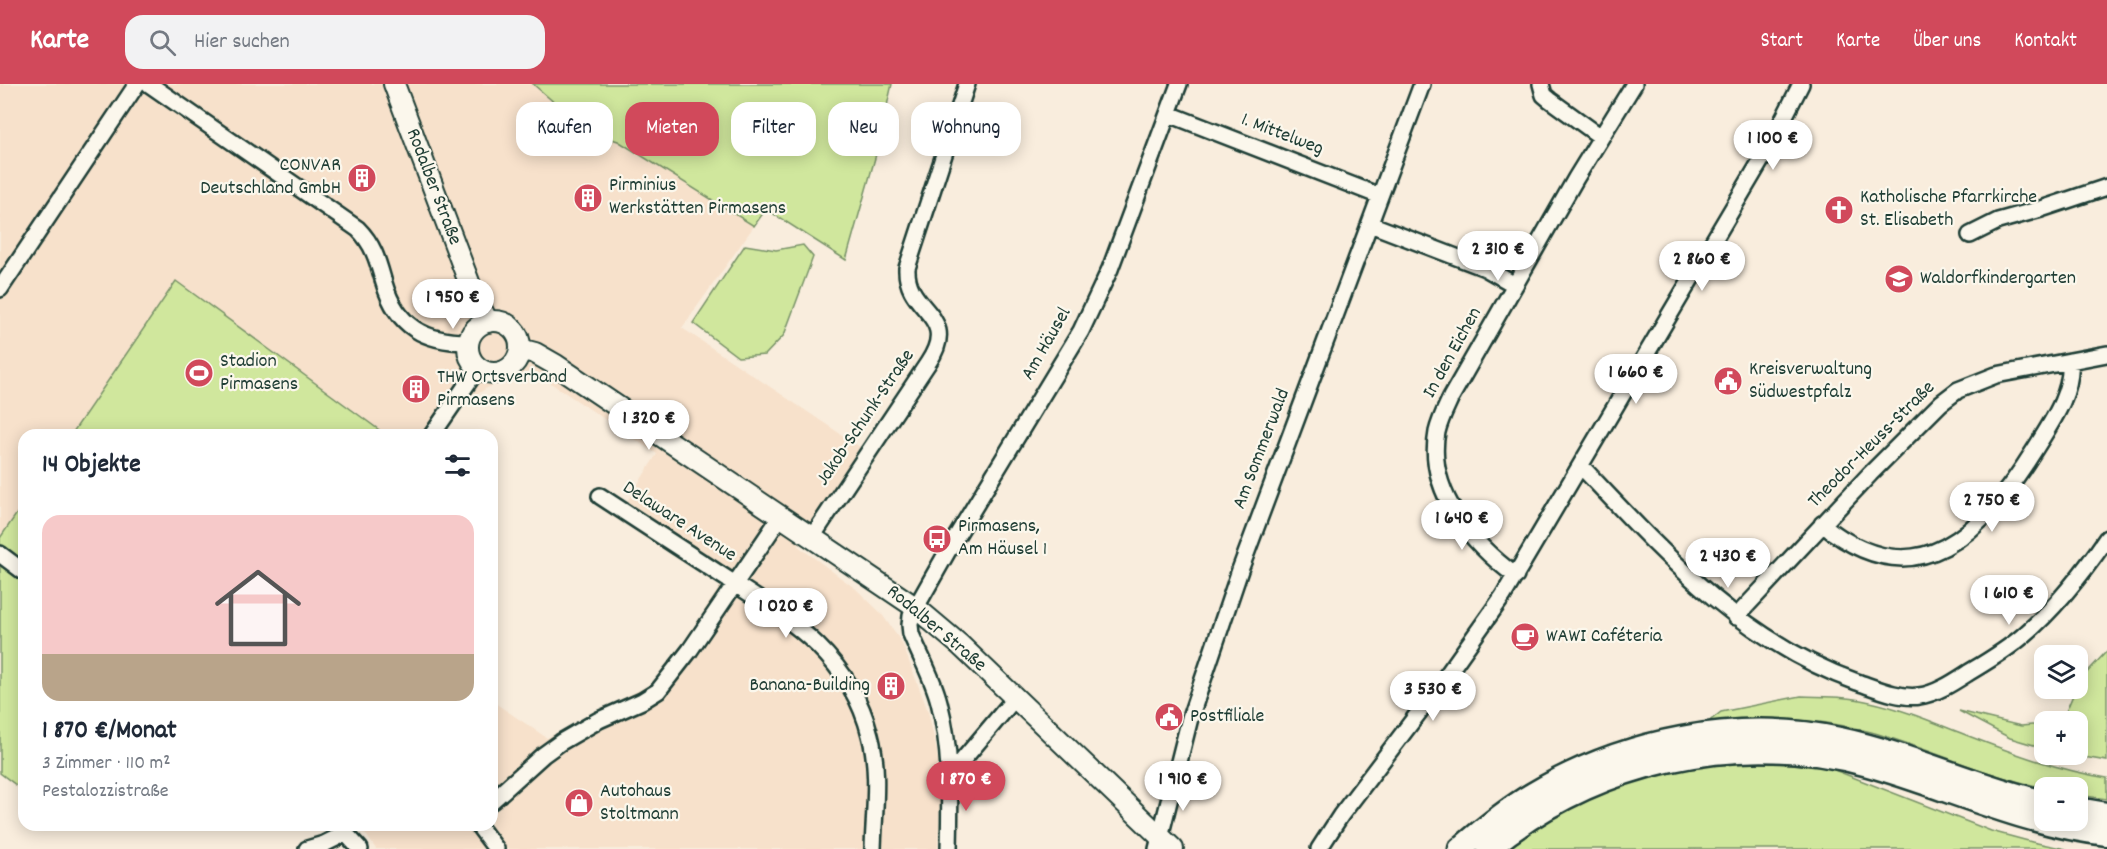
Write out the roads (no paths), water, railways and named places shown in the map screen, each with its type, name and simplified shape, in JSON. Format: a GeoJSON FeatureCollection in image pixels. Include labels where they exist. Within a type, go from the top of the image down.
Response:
{"type":"FeatureCollection","features":[{"type":"Feature","properties":{"kind":"highway"},"geometry":{"type":"LineString","coordinates":[[1460,849],[1489,825],[1532,795],[1568,775],[1652,744],[1710,734],[1767,731],[1839,738],[1911,758],[1986,785],[2034,799]]}},
{"type":"Feature","properties":{"kind":"highway"},"geometry":{"type":"LineString","coordinates":[[1488,849],[1543,810],[1583,789],[1616,776],[1683,757],[1742,751],[1800,752],[1836,757],[1868,765],[2033,821],[2107,834]]}},
{"type":"Feature","properties":{"kind":"highway"},"geometry":{"type":"LineString","coordinates":[[2088,811],[2107,814]]}},
{"type":"Feature","properties":{"kind":"main road","name":"Rodalber Straße"},"geometry":{"type":"LineString","coordinates":[[394,84],[472,290],[488,322]]}},
{"type":"Feature","properties":{"kind":"main road"},"geometry":{"type":"LineString","coordinates":[[496,321],[511,327],[520,341],[519,357],[508,369],[493,374],[478,368],[470,357],[468,342],[475,329],[488,322],[496,321]]}},
{"type":"Feature","properties":{"kind":"main road","name":"Rodalber Straße"},"geometry":{"type":"LineString","coordinates":[[520,349],[535,353],[556,365],[915,607],[960,645],[1163,845]]}},
{"type":"Feature","properties":{"kind":"street"},"geometry":{"type":"LineString","coordinates":[[0,289],[137,84]]}},
{"type":"Feature","properties":{"kind":"street"},"geometry":{"type":"LineString","coordinates":[[149,84],[358,229],[373,247],[392,304],[409,325],[418,332],[438,340],[468,342]]}},
{"type":"Feature","properties":{"kind":"street","name":"Jakob-Schunk-Straße"},"geometry":{"type":"LineString","coordinates":[[812,537],[934,355],[938,328],[931,314],[908,286],[907,268],[967,84]]}},
{"type":"Feature","properties":{"kind":"street","name":"Am Häusel"},"geometry":{"type":"LineString","coordinates":[[915,607],[1081,331],[1110,269],[1179,84]]}},
{"type":"Feature","properties":{"kind":"street","name":"Am Sommerwald"},"geometry":{"type":"LineString","coordinates":[[1163,845],[1190,718],[1232,593],[1255,526],[1422,84]]}},
{"type":"Feature","properties":{"kind":"street"},"geometry":{"type":"LineString","coordinates":[[1541,84],[1544,95],[1601,137]]}},
{"type":"Feature","properties":{"kind":"street","name":"In den Eichen"},"geometry":{"type":"LineString","coordinates":[[1516,576],[1486,552],[1460,519],[1445,494],[1440,481],[1436,449],[1437,431],[1451,397],[1634,84]]}},
{"type":"Feature","properties":{"kind":"street"},"geometry":{"type":"LineString","coordinates":[[1319,849],[1341,815],[1442,682],[1516,576],[1769,147],[1801,84]]}},
{"type":"Feature","properties":{"kind":"street","name":"1. Mittelweg"},"geometry":{"type":"LineString","coordinates":[[1169,114],[1380,196]]}},
{"type":"Feature","properties":{"kind":"street"},"geometry":{"type":"LineString","coordinates":[[1970,234],[1998,220],[2041,209],[2107,187]]}},
{"type":"Feature","properties":{"kind":"street"},"geometry":{"type":"LineString","coordinates":[[1370,224],[1485,268],[1515,285]]}},
{"type":"Feature","properties":{"kind":"street","name":"Theodor-Heuss-Straße"},"geometry":{"type":"LineString","coordinates":[[1736,617],[1921,422],[1958,390],[1996,375],[2107,354]]}},
{"type":"Feature","properties":{"kind":"street"},"geometry":{"type":"LineString","coordinates":[[1822,524],[1851,545],[1880,556],[1895,558],[1915,556],[1941,549],[1954,542],[1987,515],[2025,464],[2057,412],[2070,378],[2070,362]]}},
{"type":"Feature","properties":{"kind":"street"},"geometry":{"type":"LineString","coordinates":[[436,429],[478,368]]}},
{"type":"Feature","properties":{"kind":"street"},"geometry":{"type":"LineString","coordinates":[[1581,466],[1675,564],[1736,617],[1768,639],[1840,676],[1892,692],[1919,697],[1957,680],[2005,651],[2025,635],[2059,601],[2107,538]]}},
{"type":"Feature","properties":{"kind":"street","name":"Delaware Avenue"},"geometry":{"type":"LineString","coordinates":[[600,496],[780,614],[815,641],[842,674],[866,721],[874,758],[873,849]]}},
{"type":"Feature","properties":{"kind":"street"},"geometry":{"type":"LineString","coordinates":[[498,796],[561,742],[658,691],[690,650],[781,516]]}},
{"type":"Feature","properties":{"kind":"street"},"geometry":{"type":"LineString","coordinates":[[0,554],[18,568]]}},
{"type":"Feature","properties":{"kind":"street"},"geometry":{"type":"LineString","coordinates":[[915,607],[910,625],[911,634],[939,701],[946,734],[951,774],[949,849]]}},
{"type":"Feature","properties":{"kind":"street"},"geometry":{"type":"LineString","coordinates":[[951,774],[1015,698]]}},
{"type":"Feature","properties":{"kind":"street"},"geometry":{"type":"LineString","coordinates":[[307,849],[324,844],[340,831]]}},
{"type":"Feature","properties":{"kind":"street"},"geometry":{"type":"LineString","coordinates":[[344,831],[360,849]]}},
{"type":"Feature","properties":{"kind":"street"},"geometry":{"type":"LineString","coordinates":[[482,831],[496,849]]}},
{"type":"Feature","properties":{"kind":"place","name":"CONVAR Deutschland GmbH"},"geometry":{"type":"Point","coordinates":[362,178]}},
{"type":"Feature","properties":{"kind":"place","name":"Pirminius Werkstätten Pirmasens"},"geometry":{"type":"Point","coordinates":[588,198]}},
{"type":"Feature","properties":{"kind":"place","name":"Katholische Pfarrkirche St. Elisabeth"},"geometry":{"type":"Point","coordinates":[1839,210]}},
{"type":"Feature","properties":{"kind":"place","name":"Waldorfkindergarten"},"geometry":{"type":"Point","coordinates":[1899,279]}},
{"type":"Feature","properties":{"kind":"place","name":"Stadion Pirmasens"},"geometry":{"type":"Point","coordinates":[199,373]}},
{"type":"Feature","properties":{"kind":"place","name":"Kreisverwaltung Südwestpfalz"},"geometry":{"type":"Point","coordinates":[1728,381]}},
{"type":"Feature","properties":{"kind":"place","name":"THW Ortsverband Pirmasens"},"geometry":{"type":"Point","coordinates":[416,389]}},
{"type":"Feature","properties":{"kind":"place","name":"Pirmasens, Am Häusel 1"},"geometry":{"type":"Point","coordinates":[937,539]}},
{"type":"Feature","properties":{"kind":"place","name":"WAWI Caféteria"},"geometry":{"type":"Point","coordinates":[1525,637]}},
{"type":"Feature","properties":{"kind":"place","name":"Banana-Building"},"geometry":{"type":"Point","coordinates":[891,686]}},
{"type":"Feature","properties":{"kind":"place","name":"Postfiliale"},"geometry":{"type":"Point","coordinates":[1169,717]}},
{"type":"Feature","properties":{"kind":"place","name":"Autohaus Stoltmann"},"geometry":{"type":"Point","coordinates":[579,803]}}]}
